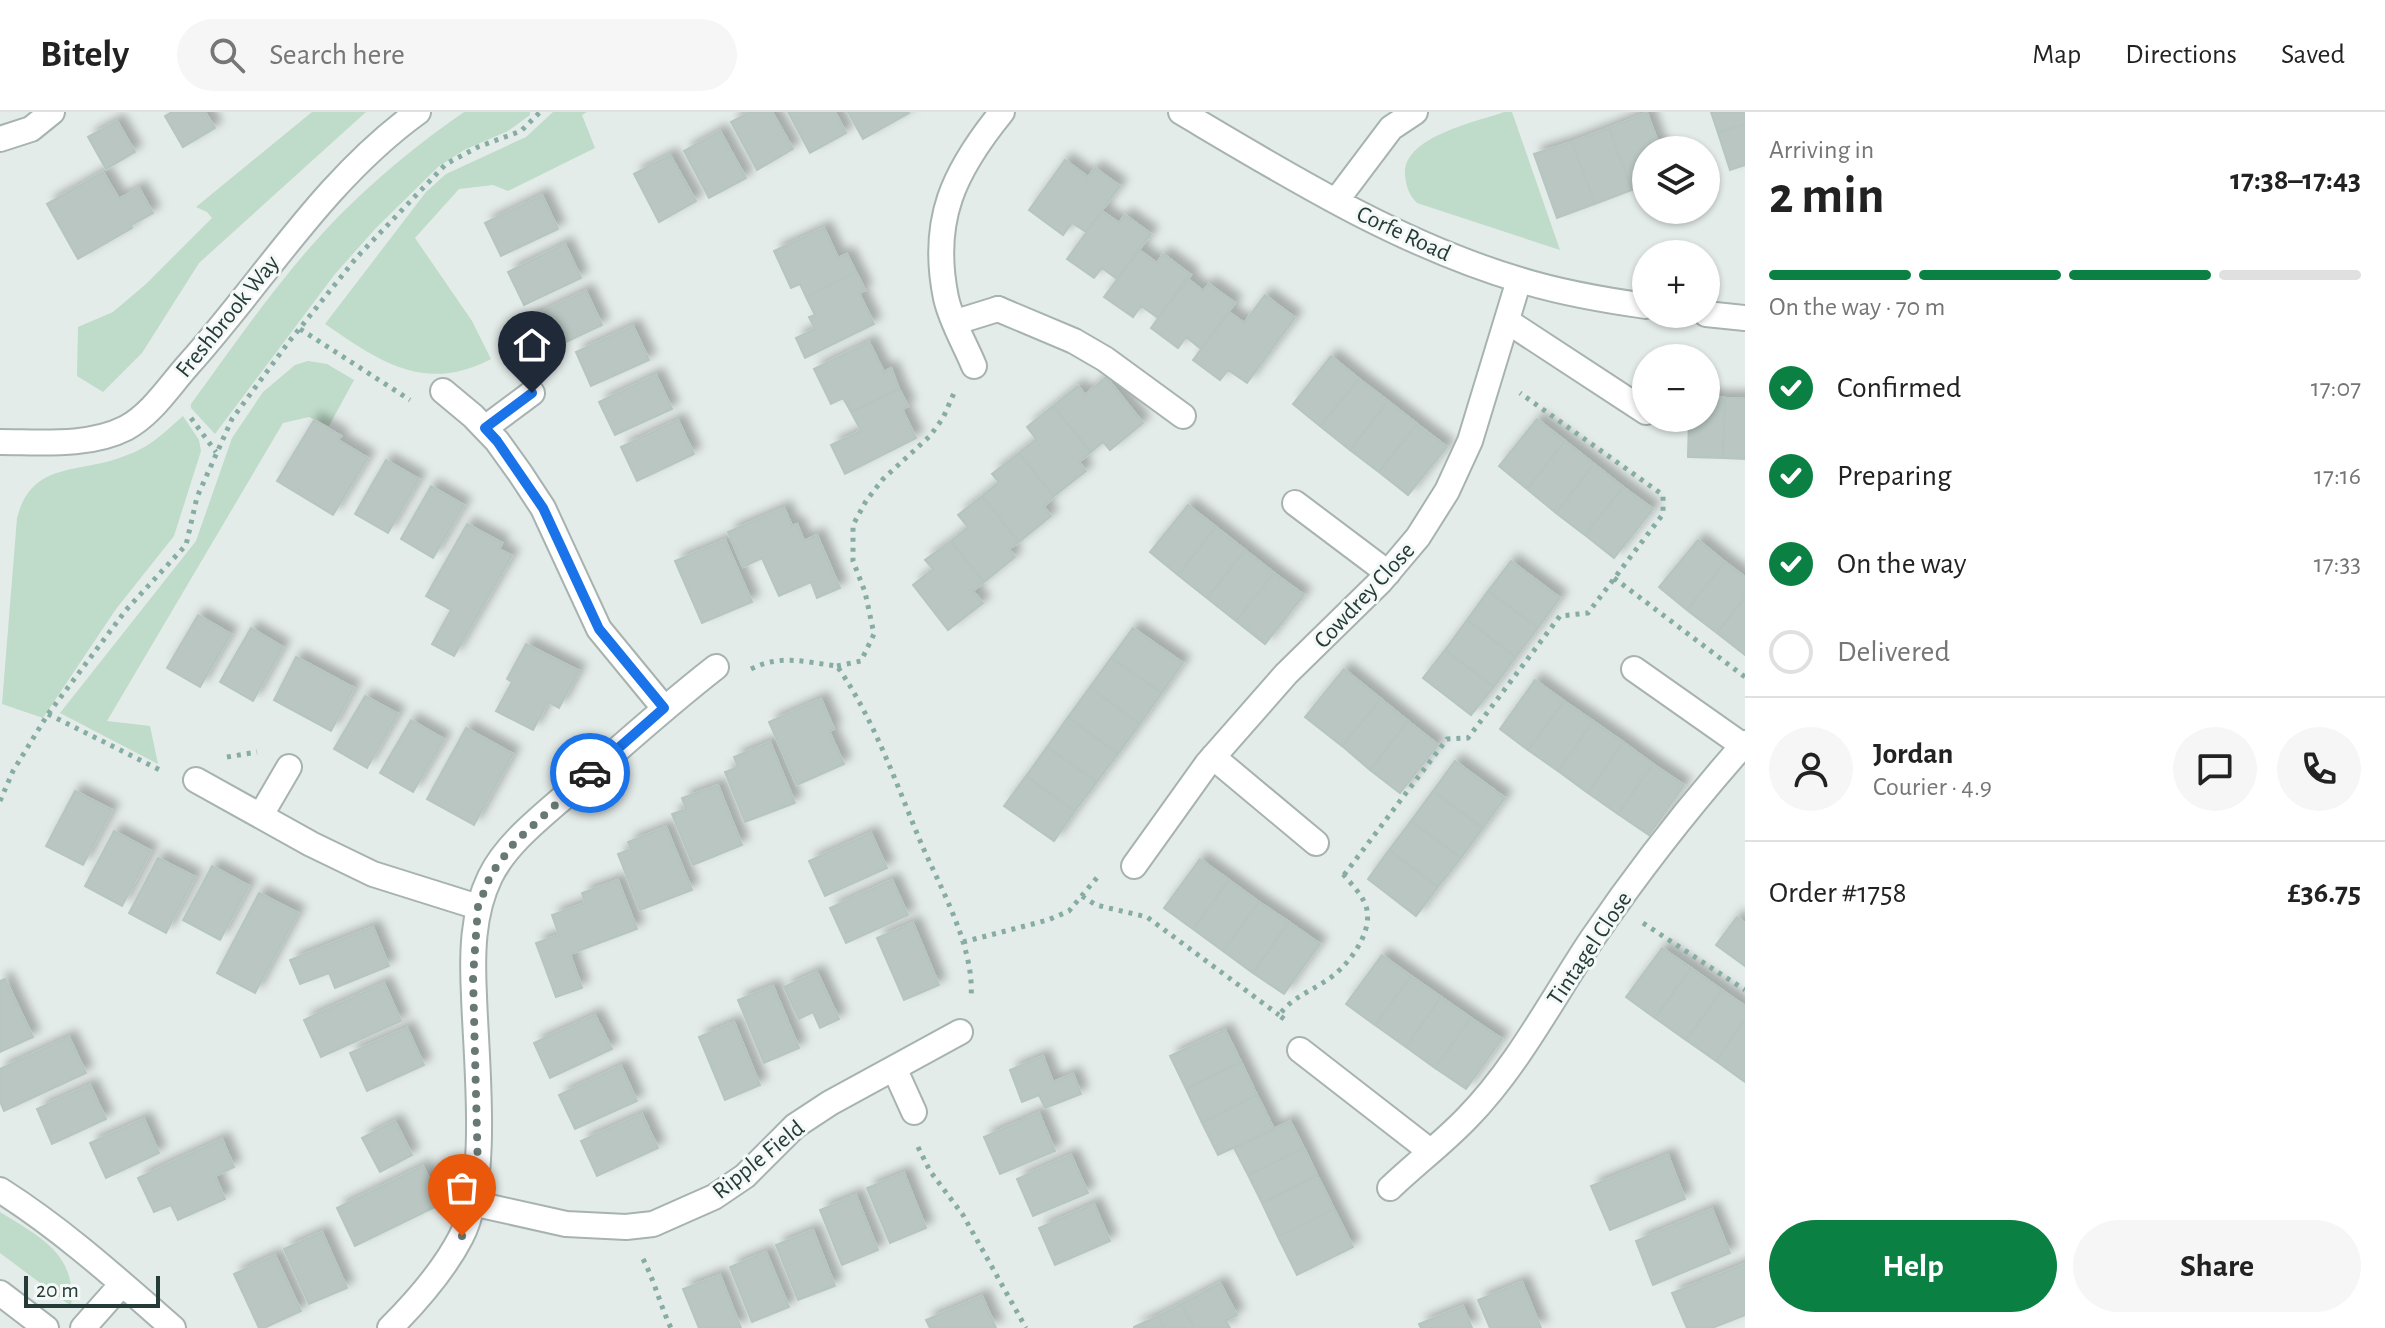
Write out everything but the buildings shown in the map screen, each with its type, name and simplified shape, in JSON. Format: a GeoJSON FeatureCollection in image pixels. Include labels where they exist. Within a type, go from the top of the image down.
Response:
{"type":"FeatureCollection","features":[{"type":"Feature","properties":{"kind":"street"},"geometry":{"type":"LineString","coordinates":[[0,139],[31,129],[52,112]]}},
{"type":"Feature","properties":{"kind":"street","name":"Freshbrook Way"},"geometry":{"type":"LineString","coordinates":[[0,442],[97,439],[127,428],[149,410],[215,335],[327,194],[418,112]]}},
{"type":"Feature","properties":{"kind":"street"},"geometry":{"type":"LineString","coordinates":[[974,366],[947,299],[941,248],[944,210],[975,147],[1002,112]]}},
{"type":"Feature","properties":{"kind":"street","name":"Corfe Road"},"geometry":{"type":"LineString","coordinates":[[1181,112],[1336,201],[1454,257],[1560,291],[1632,304]]}},
{"type":"Feature","properties":{"kind":"street"},"geometry":{"type":"LineString","coordinates":[[1336,201],[1391,128],[1415,112]]}},
{"type":"Feature","properties":{"kind":"street","name":"Cowdrey Close"},"geometry":{"type":"LineString","coordinates":[[1134,866],[1213,757],[1286,674],[1388,573],[1418,537],[1447,491],[1470,441],[1519,280]]}},
{"type":"Feature","properties":{"kind":"street"},"geometry":{"type":"LineString","coordinates":[[956,322],[998,309],[1041,326],[1084,347],[1183,416]]}},
{"type":"Feature","properties":{"kind":"street"},"geometry":{"type":"LineString","coordinates":[[1720,315],[1745,318]]}},
{"type":"Feature","properties":{"kind":"street"},"geometry":{"type":"LineString","coordinates":[[1507,321],[1632,403]]}},
{"type":"Feature","properties":{"kind":"street"},"geometry":{"type":"LineString","coordinates":[[443,391],[497,441],[543,508],[599,629],[664,708]]}},
{"type":"Feature","properties":{"kind":"street"},"geometry":{"type":"LineString","coordinates":[[485,428],[532,393]]}},
{"type":"Feature","properties":{"kind":"street"},"geometry":{"type":"LineString","coordinates":[[1295,503],[1388,573]]}},
{"type":"Feature","properties":{"kind":"street"},"geometry":{"type":"LineString","coordinates":[[390,1328],[440,1271],[462,1236],[472,1203],[478,1151],[473,977],[478,907],[491,874],[515,842],[664,708],[716,667]]}},
{"type":"Feature","properties":{"kind":"street"},"geometry":{"type":"LineString","coordinates":[[1634,669],[1744,744]]}},
{"type":"Feature","properties":{"kind":"street","name":"Tintagel Close"},"geometry":{"type":"LineString","coordinates":[[1390,1188],[1467,1118],[1488,1092],[1554,1001],[1616,905],[1680,818],[1744,744]]}},
{"type":"Feature","properties":{"kind":"street"},"geometry":{"type":"LineString","coordinates":[[1213,757],[1316,843]]}},
{"type":"Feature","properties":{"kind":"street"},"geometry":{"type":"LineString","coordinates":[[261,815],[289,767]]}},
{"type":"Feature","properties":{"kind":"street"},"geometry":{"type":"LineString","coordinates":[[196,780],[311,844],[373,874],[478,907]]}},
{"type":"Feature","properties":{"kind":"street","name":"Ripple Field"},"geometry":{"type":"LineString","coordinates":[[472,1203],[566,1224],[626,1227],[653,1224],[714,1197],[745,1176],[795,1126],[830,1103],[960,1032]]}},
{"type":"Feature","properties":{"kind":"street"},"geometry":{"type":"LineString","coordinates":[[1300,1050],[1430,1151]]}},
{"type":"Feature","properties":{"kind":"street"},"geometry":{"type":"LineString","coordinates":[[895,1070],[914,1112]]}},
{"type":"Feature","properties":{"kind":"street"},"geometry":{"type":"LineString","coordinates":[[0,1190],[78,1245],[173,1328]]}},
{"type":"Feature","properties":{"kind":"street"},"geometry":{"type":"LineString","coordinates":[[83,1328],[122,1284]]}},
{"type":"Feature","properties":{"kind":"street"},"geometry":{"type":"LineString","coordinates":[[0,1293],[46,1328]]}},
{"type":"Feature","properties":{"kind":"path"},"geometry":{"type":"LineString","coordinates":[[0,801],[13,771],[48,714],[126,610],[186,545],[197,497],[232,419],[300,329],[357,257],[446,164],[478,147],[521,131],[540,112]]}},
{"type":"Feature","properties":{"kind":"path"},"geometry":{"type":"LineString","coordinates":[[300,329],[423,409],[443,391]]}},
{"type":"Feature","properties":{"kind":"path"},"geometry":{"type":"LineString","coordinates":[[716,667],[738,674],[782,659],[837,666],[861,661],[874,634],[865,592],[853,561],[853,525],[883,479],[930,436],[974,366]]}},
{"type":"Feature","properties":{"kind":"path"},"geometry":{"type":"LineString","coordinates":[[1344,875],[1447,739],[1468,738],[1560,616],[1588,613],[1663,514],[1663,495],[1492,373]]}},
{"type":"Feature","properties":{"kind":"path"},"geometry":{"type":"LineString","coordinates":[[1614,578],[1745,677]]}},
{"type":"Feature","properties":{"kind":"path"},"geometry":{"type":"LineString","coordinates":[[837,666],[853,688],[887,762],[963,942],[972,987],[968,1014],[960,1032]]}},
{"type":"Feature","properties":{"kind":"path"},"geometry":{"type":"LineString","coordinates":[[48,714],[185,782],[196,780]]}},
{"type":"Feature","properties":{"kind":"path"},"geometry":{"type":"LineString","coordinates":[[1279,1015],[1291,1001],[1335,975],[1362,939],[1368,923],[1367,909],[1358,892],[1316,843]]}},
{"type":"Feature","properties":{"kind":"path"},"geometry":{"type":"LineString","coordinates":[[963,942],[1048,920],[1069,911],[1106,868],[1134,866]]}},
{"type":"Feature","properties":{"kind":"path"},"geometry":{"type":"LineString","coordinates":[[1082,896],[1096,905],[1147,917],[1279,1015],[1300,1050]]}},
{"type":"Feature","properties":{"kind":"path"},"geometry":{"type":"LineString","coordinates":[[1616,905],[1745,990]]}},
{"type":"Feature","properties":{"kind":"path"},"geometry":{"type":"LineString","coordinates":[[914,1112],[919,1151],[963,1215],[1026,1328]]}},
{"type":"Feature","properties":{"kind":"path"},"geometry":{"type":"LineString","coordinates":[[626,1227],[656,1283],[658,1300],[671,1328]]}},
{"type":"Feature","properties":{"kind":"green space"},"geometry":{"type":"Polygon","coordinates":[[[312,112],[366,112],[199,263],[142,353],[103,392],[77,376],[78,327],[113,312],[146,284],[212,218],[196,207],[312,112]]]}},
{"type":"Feature","properties":{"kind":"green space"},"geometry":{"type":"Polygon","coordinates":[[[464,112],[530,112],[530,115],[508,131],[464,150],[438,167],[376,228],[335,274],[215,434],[191,408],[191,404],[279,286],[316,240],[366,190],[464,112]]]}},
{"type":"Feature","properties":{"kind":"green space"},"geometry":{"type":"Polygon","coordinates":[[[553,112],[587,112],[582,115],[595,148],[508,191],[493,185],[459,189],[415,238],[472,321],[491,359],[445,374],[424,373],[384,361],[325,324],[426,192],[446,174],[526,137],[553,112]]]}},
{"type":"Feature","properties":{"kind":"green space"},"geometry":{"type":"Polygon","coordinates":[[[1512,112],[1560,250],[1417,203],[1408,190],[1405,175],[1407,162],[1415,151],[1443,133],[1512,112]]]}},
{"type":"Feature","properties":{"kind":"green space"},"geometry":{"type":"Polygon","coordinates":[[[308,361],[327,364],[354,380],[329,426],[309,417],[283,423],[107,721],[150,726],[158,764],[60,713],[196,541],[232,438],[263,392],[295,365],[308,361]]]}},
{"type":"Feature","properties":{"kind":"green space"},"geometry":{"type":"Polygon","coordinates":[[[183,416],[199,440],[201,451],[174,536],[116,609],[43,718],[2,704],[17,518],[24,500],[33,487],[45,478],[141,449],[183,416]]]}},
{"type":"Feature","properties":{"kind":"green space"},"geometry":{"type":"Polygon","coordinates":[[[0,1212],[41,1238],[61,1259],[68,1272],[71,1306],[0,1253],[0,1212]]]}},
{"type":"Feature","properties":{"kind":"way so far"},"geometry":{"type":"LineString","coordinates":[[462,1236],[478,1172],[473,977],[478,907],[491,874],[515,842],[590,773]]}},
{"type":"Feature","properties":{"kind":"route"},"geometry":{"type":"LineString","coordinates":[[532,393],[485,428],[543,508],[599,629],[664,708],[590,773]]}}]}
